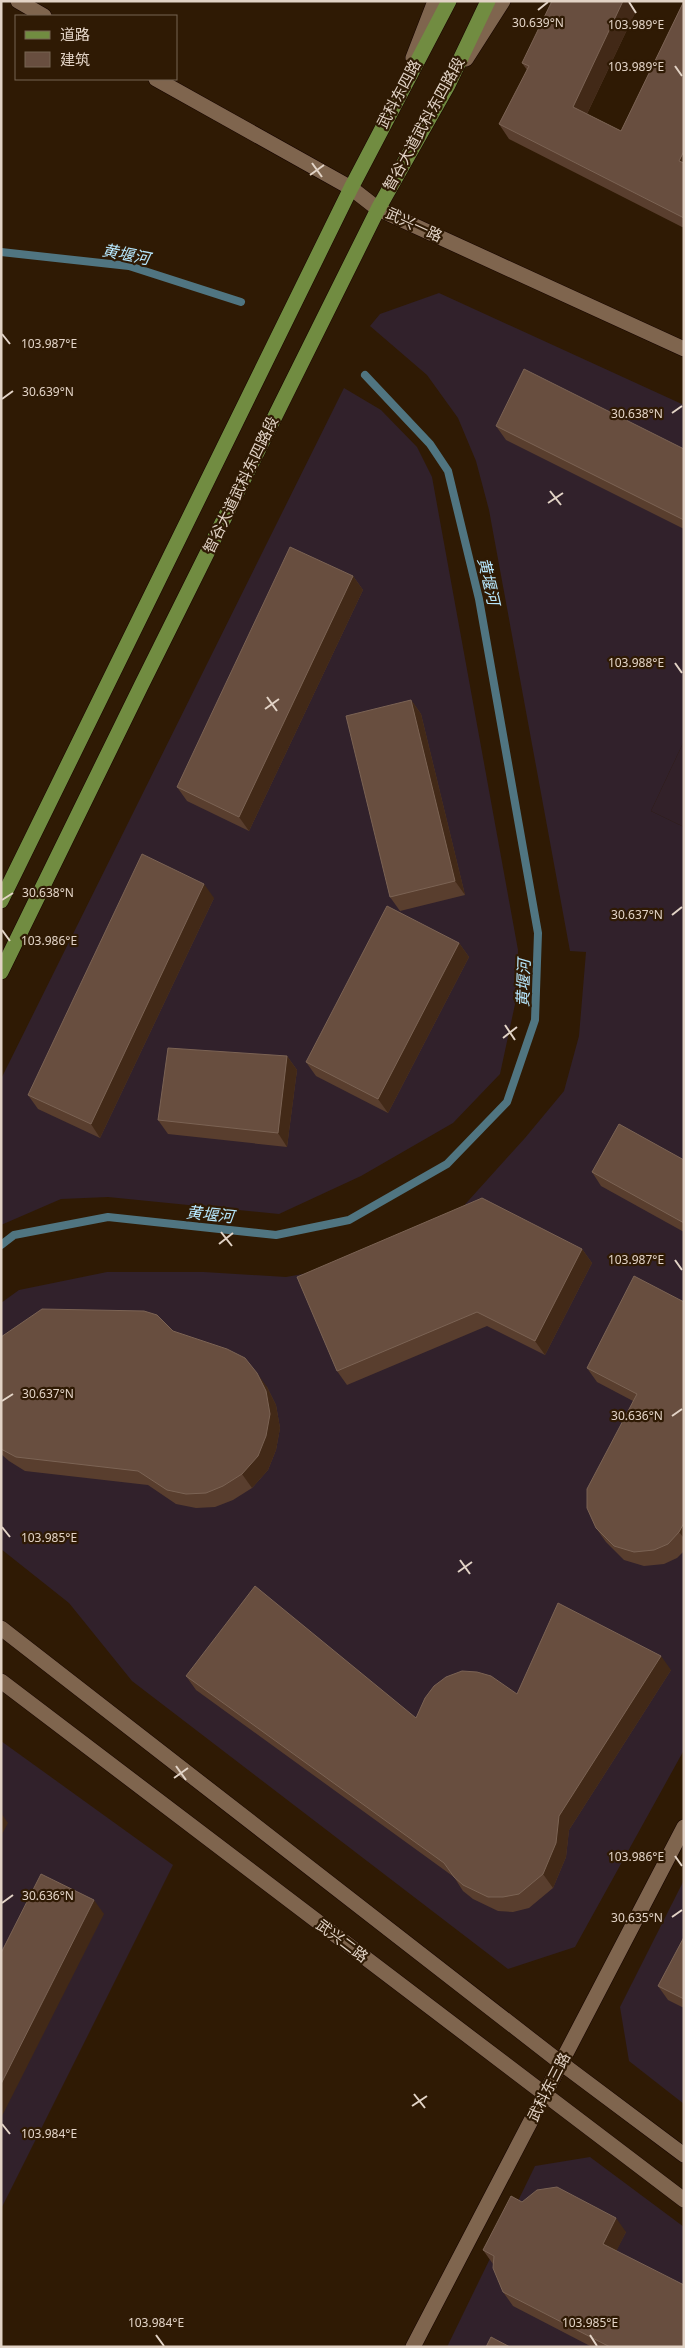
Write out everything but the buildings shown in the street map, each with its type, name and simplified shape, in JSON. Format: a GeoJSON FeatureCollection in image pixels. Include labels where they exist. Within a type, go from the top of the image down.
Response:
{"type":"FeatureCollection","features":[{"type":"Feature","properties":{"kind":"main road","name":"武科东四路"},"geometry":{"type":"LineString","coordinates":[[351,188],[449,1]]}},
{"type":"Feature","properties":{"kind":"main road","name":"智谷大道武科东四路段"},"geometry":{"type":"LineString","coordinates":[[1,972],[378,209],[448,85],[488,1]]}},
{"type":"Feature","properties":{"kind":"main road"},"geometry":{"type":"LineString","coordinates":[[1,901],[351,188]]}},
{"type":"Feature","properties":{"kind":"street"},"geometry":{"type":"LineString","coordinates":[[18,1],[42,15]]}},
{"type":"Feature","properties":{"kind":"street"},"geometry":{"type":"LineString","coordinates":[[404,84],[435,1]]}},
{"type":"Feature","properties":{"kind":"street"},"geometry":{"type":"LineString","coordinates":[[448,85],[504,1]]}},
{"type":"Feature","properties":{"kind":"street","name":"武兴一路"},"geometry":{"type":"LineString","coordinates":[[158,80],[351,188],[378,209],[684,348]]}},
{"type":"Feature","properties":{"kind":"street"},"geometry":{"type":"LineString","coordinates":[[1,1628],[561,2063],[684,2155]]}},
{"type":"Feature","properties":{"kind":"street","name":"武兴二路"},"geometry":{"type":"LineString","coordinates":[[1,1681],[544,2096],[684,2200]]}},
{"type":"Feature","properties":{"kind":"street","name":"武科东三路"},"geometry":{"type":"LineString","coordinates":[[413,2347],[684,1827]]}},
{"type":"Feature","properties":{"kind":"shaded area"},"geometry":{"type":"Polygon","coordinates":[[[439,293],[684,405],[684,741],[651,811],[684,827],[684,1750],[575,1947],[508,1969],[132,1681],[69,1603],[1,1549],[1,1303],[19,1290],[107,1272],[204,1272],[286,1277],[353,1265],[460,1210],[525,1138],[564,1091],[579,1036],[586,952],[570,951],[489,510],[476,461],[458,418],[427,375],[370,326],[380,314],[439,293]]]}},
{"type":"Feature","properties":{"kind":"shaded area"},"geometry":{"type":"Polygon","coordinates":[[[344,388],[381,410],[417,447],[432,477],[518,950],[517,995],[500,1074],[453,1123],[361,1176],[279,1214],[108,1197],[61,1199],[1,1225],[1,1079],[344,388]]]}},
{"type":"Feature","properties":{"kind":"shaded area"},"geometry":{"type":"Polygon","coordinates":[[[684,741],[684,827],[651,811],[684,741]]]}},
{"type":"Feature","properties":{"kind":"shaded area"},"geometry":{"type":"Polygon","coordinates":[[[1,1741],[173,1865],[1,2209],[1,1741]]]}},
{"type":"Feature","properties":{"kind":"shaded area"},"geometry":{"type":"Polygon","coordinates":[[[684,1880],[684,2104],[629,2061],[620,2007],[684,1880]]]}},
{"type":"Feature","properties":{"kind":"shaded area"},"geometry":{"type":"Polygon","coordinates":[[[590,2157],[684,2227],[684,2347],[447,2347],[535,2166],[590,2157]]]}},
{"type":"Feature","properties":{"kind":"waterway","name":"黄堰河"},"geometry":{"type":"LineString","coordinates":[[1,252],[129,266],[241,302]]}},
{"type":"Feature","properties":{"kind":"waterway","name":"黄堰河"},"geometry":{"type":"LineString","coordinates":[[1,1245],[14,1235],[108,1217],[276,1235],[349,1220],[447,1164],[507,1102],[535,1020],[538,933],[479,599],[448,471],[430,444],[365,375]]}}]}
